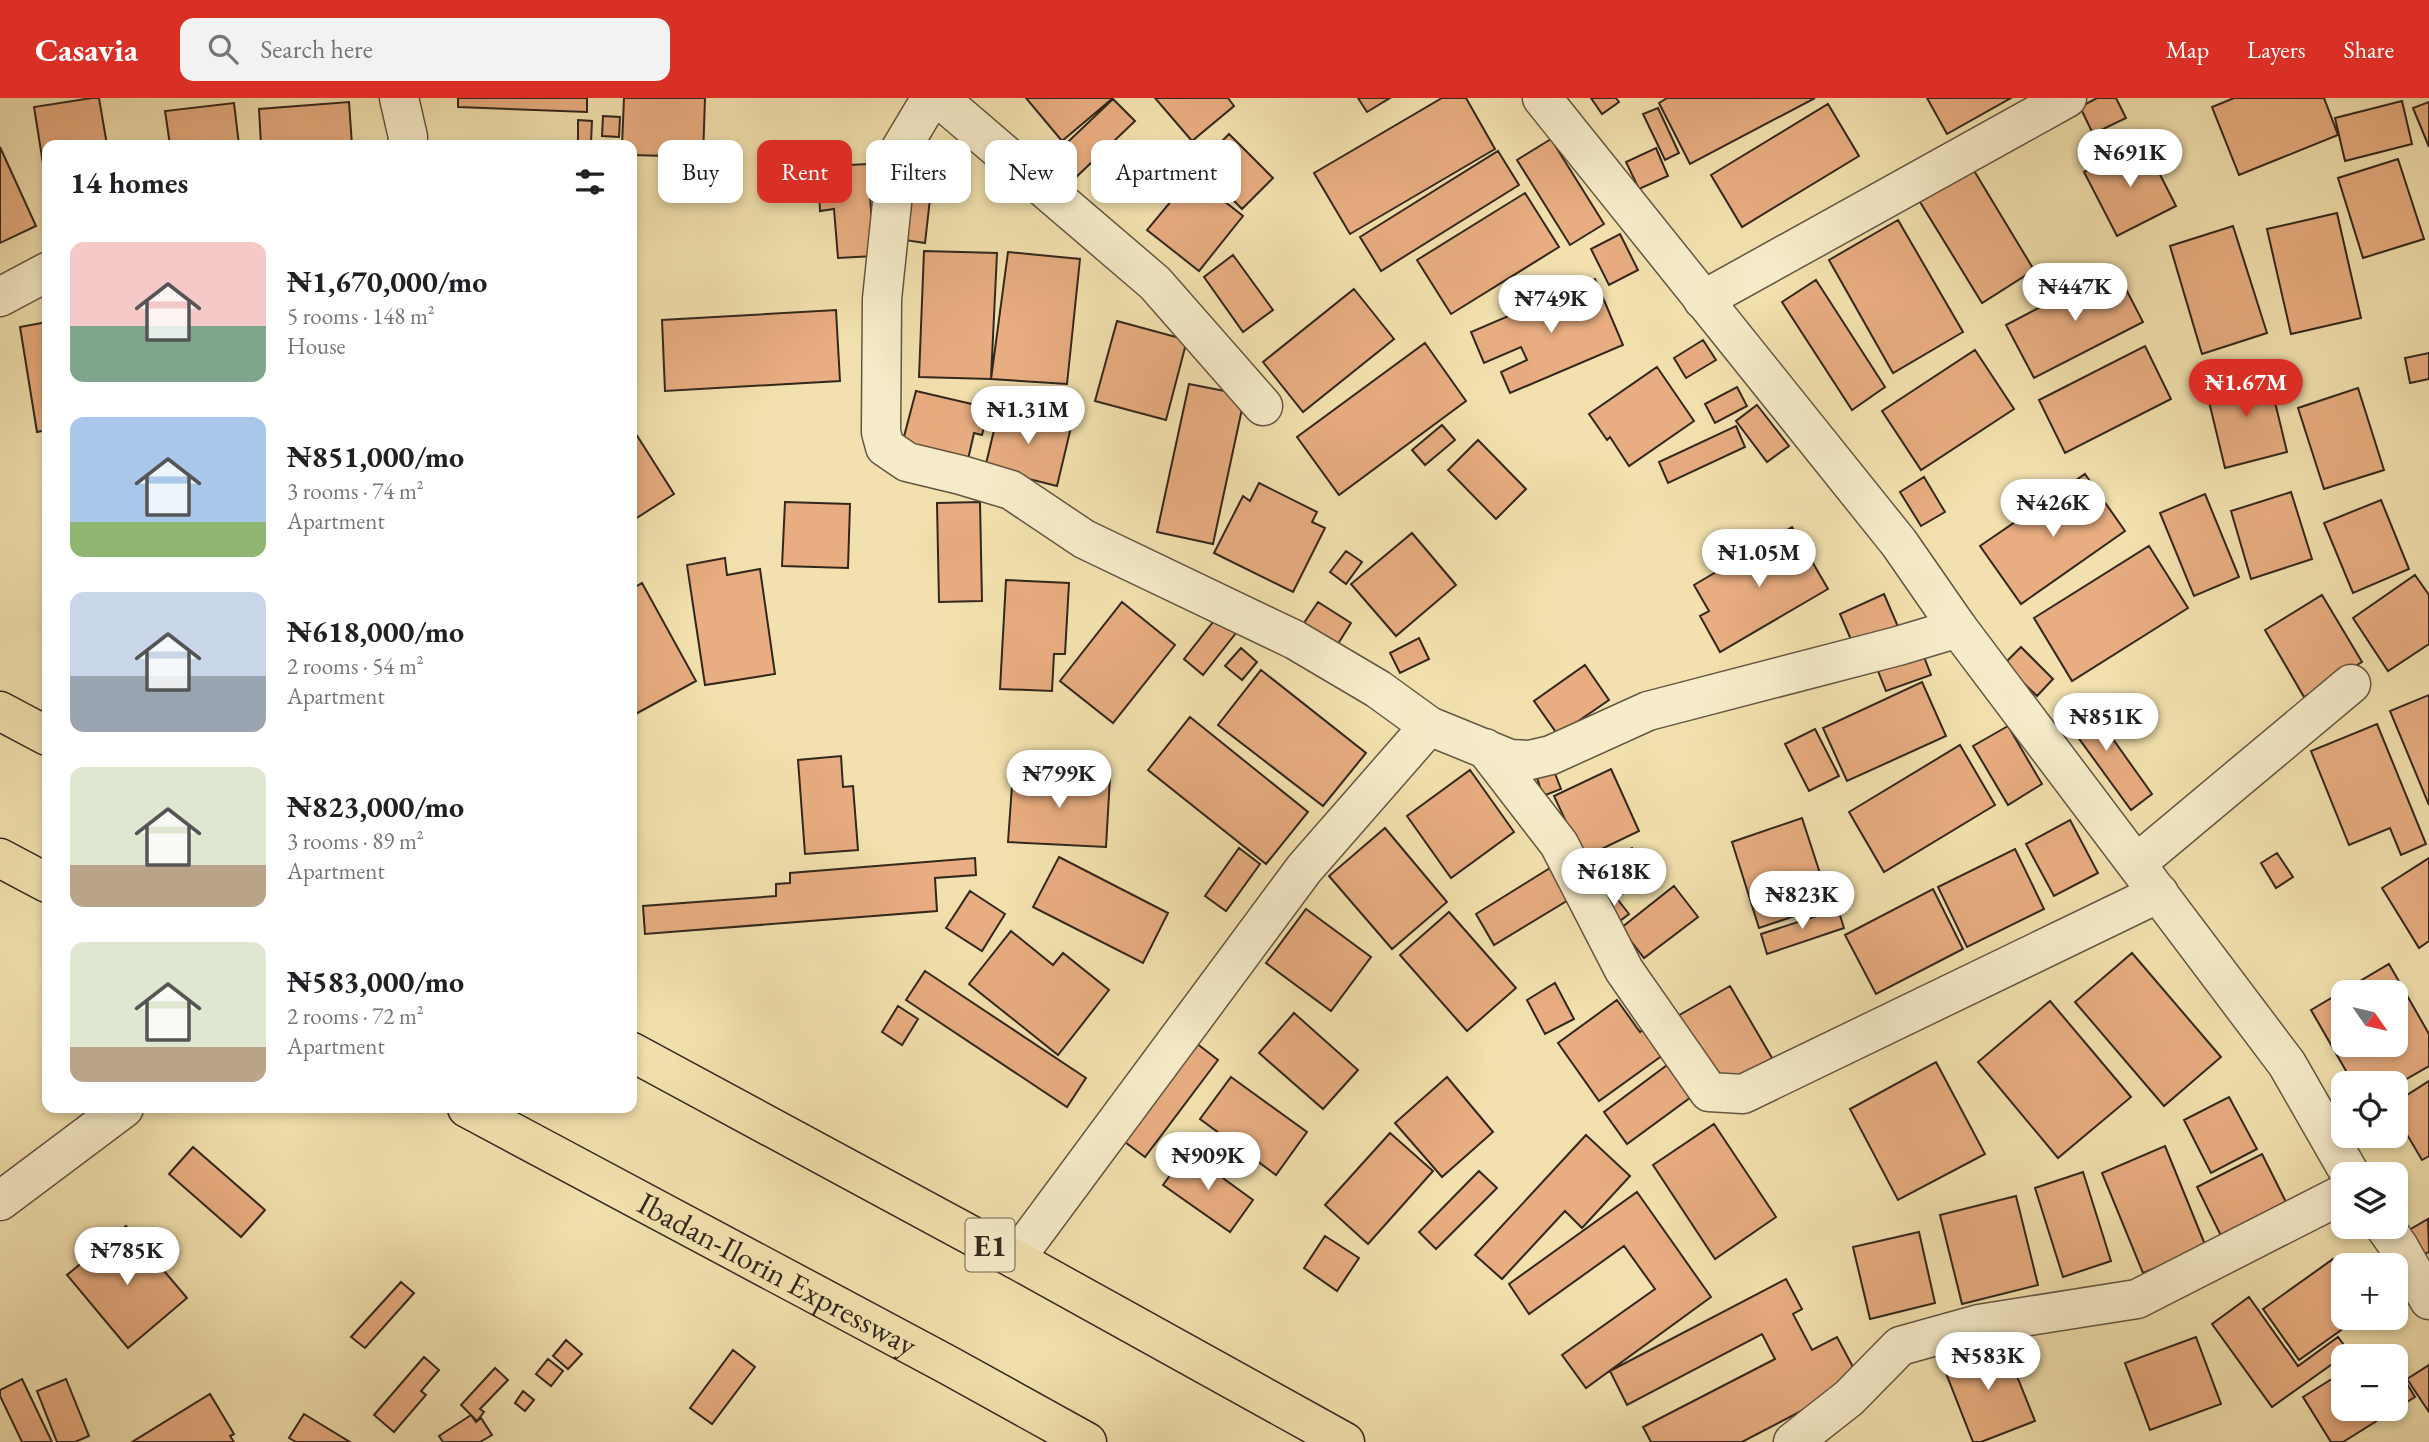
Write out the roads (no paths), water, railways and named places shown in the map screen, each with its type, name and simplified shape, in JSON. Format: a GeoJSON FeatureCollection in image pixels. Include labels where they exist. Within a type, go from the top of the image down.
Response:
{"type":"FeatureCollection","features":[{"type":"Feature","properties":{"kind":"highway"},"geometry":{"type":"LineString","coordinates":[[0,711],[42,733]]}},
{"type":"Feature","properties":{"kind":"highway"},"geometry":{"type":"LineString","coordinates":[[0,858],[42,880]]}},
{"type":"Feature","properties":{"kind":"highway","name":"E1"},"geometry":{"type":"LineString","coordinates":[[637,1055],[1015,1259],[1345,1442]]}},
{"type":"Feature","properties":{"kind":"highway","name":"Ibadan-Ilorin Expressway"},"geometry":{"type":"LineString","coordinates":[[476,1113],[1087,1442]]}},
{"type":"Feature","properties":{"kind":"street"},"geometry":{"type":"LineString","coordinates":[[399,98],[408,140]]}},
{"type":"Feature","properties":{"kind":"street"},"geometry":{"type":"LineString","coordinates":[[931,98],[898,155],[882,299],[881,432],[885,447],[906,463],[1011,490],[1084,539],[1295,640],[1378,689],[1429,726],[1510,759],[1530,760],[1551,755],[1648,711],[1958,628]]}},
{"type":"Feature","properties":{"kind":"street"},"geometry":{"type":"LineString","coordinates":[[939,98],[1155,283],[1263,406]]}},
{"type":"Feature","properties":{"kind":"street"},"geometry":{"type":"LineString","coordinates":[[1542,98],[1899,543],[1958,628],[2287,1064],[2343,1162]]}},
{"type":"Feature","properties":{"kind":"street"},"geometry":{"type":"LineString","coordinates":[[1703,300],[2067,98]]}},
{"type":"Feature","properties":{"kind":"street"},"geometry":{"type":"LineString","coordinates":[[0,297],[42,275]]}},
{"type":"Feature","properties":{"kind":"street"},"geometry":{"type":"LineString","coordinates":[[1485,748],[1559,844],[1624,971],[1709,1092],[1743,1094],[2148,878],[2351,684]]}},
{"type":"Feature","properties":{"kind":"street"},"geometry":{"type":"LineString","coordinates":[[1015,1259],[1304,869],[1429,726]]}},
{"type":"Feature","properties":{"kind":"street"},"geometry":{"type":"LineString","coordinates":[[0,1201],[117,1113]]}},
{"type":"Feature","properties":{"kind":"street"},"geometry":{"type":"LineString","coordinates":[[1793,1442],[1849,1398],[1900,1346],[1979,1324],[2137,1299],[2331,1200]]}},
{"type":"Feature","properties":{"kind":"street"},"geometry":{"type":"LineString","coordinates":[[2393,1239],[2429,1300]]}}]}
